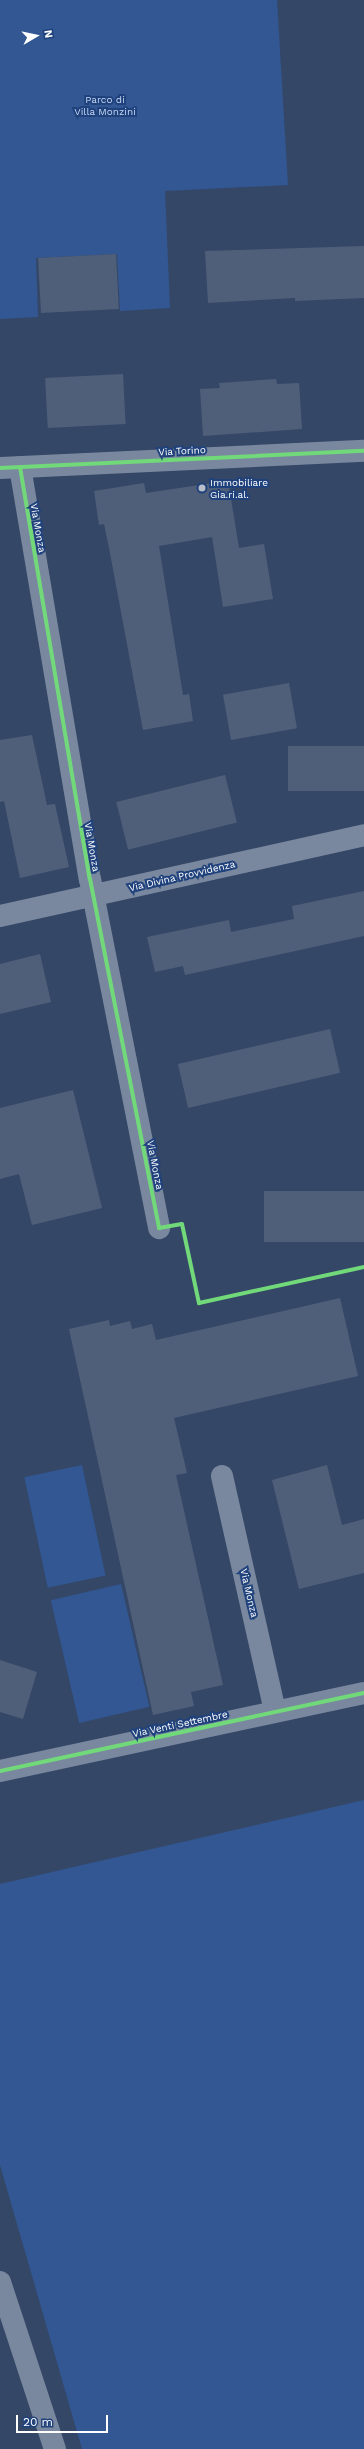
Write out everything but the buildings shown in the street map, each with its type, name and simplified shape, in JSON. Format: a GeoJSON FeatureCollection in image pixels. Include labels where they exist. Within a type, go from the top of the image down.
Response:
{"type":"FeatureCollection","features":[{"type":"Feature","properties":{"kind":"street","name":"Via Torino"},"geometry":{"type":"LineString","coordinates":[[10,468],[364,451]]}},
{"type":"Feature","properties":{"kind":"street","name":"Via Monza"},"geometry":{"type":"LineString","coordinates":[[10,468],[159,1228]]}},
{"type":"Feature","properties":{"kind":"street","name":"Via Divina Provvidenza"},"geometry":{"type":"LineString","coordinates":[[0,916],[364,835]]}},
{"type":"Feature","properties":{"kind":"street","name":"Via Monza"},"geometry":{"type":"LineString","coordinates":[[222,1476],[275,1711]]}},
{"type":"Feature","properties":{"kind":"street","name":"Via Venti Settembre"},"geometry":{"type":"LineString","coordinates":[[0,1771],[364,1693]]}},
{"type":"Feature","properties":{"kind":"street"},"geometry":{"type":"LineString","coordinates":[[0,2282],[55,2449]]}},
{"type":"Feature","properties":{"kind":"green space","name":"Parco di Villa Monzini"},"geometry":{"type":"Polygon","coordinates":[[[0,0],[277,0],[288,185],[165,191],[170,308],[120,311],[117,254],[36,258],[38,317],[0,319],[0,0]]]}},
{"type":"Feature","properties":{"kind":"green space"},"geometry":{"type":"Polygon","coordinates":[[[82,1465],[105,1576],[48,1588],[24,1477],[82,1465]]]}},
{"type":"Feature","properties":{"kind":"green space"},"geometry":{"type":"Polygon","coordinates":[[[121,1584],[149,1707],[79,1723],[51,1600],[121,1584]]]}},
{"type":"Feature","properties":{"kind":"green space"},"geometry":{"type":"Polygon","coordinates":[[[364,1800],[364,2449],[82,2449],[0,2165],[0,1884],[364,1800]]]}},
{"type":"Feature","properties":{"kind":"cycle path"},"geometry":{"type":"LineString","coordinates":[[0,468],[364,451]]}},
{"type":"Feature","properties":{"kind":"cycle path"},"geometry":{"type":"LineString","coordinates":[[20,467],[90,879],[159,1228],[182,1224],[199,1303],[364,1267]]}},
{"type":"Feature","properties":{"kind":"cycle path"},"geometry":{"type":"LineString","coordinates":[[0,1771],[364,1693]]}},
{"type":"Feature","properties":{"kind":"place","name":"Immobiliare Gia.ri.al."},"geometry":{"type":"Point","coordinates":[202,488]}}]}
